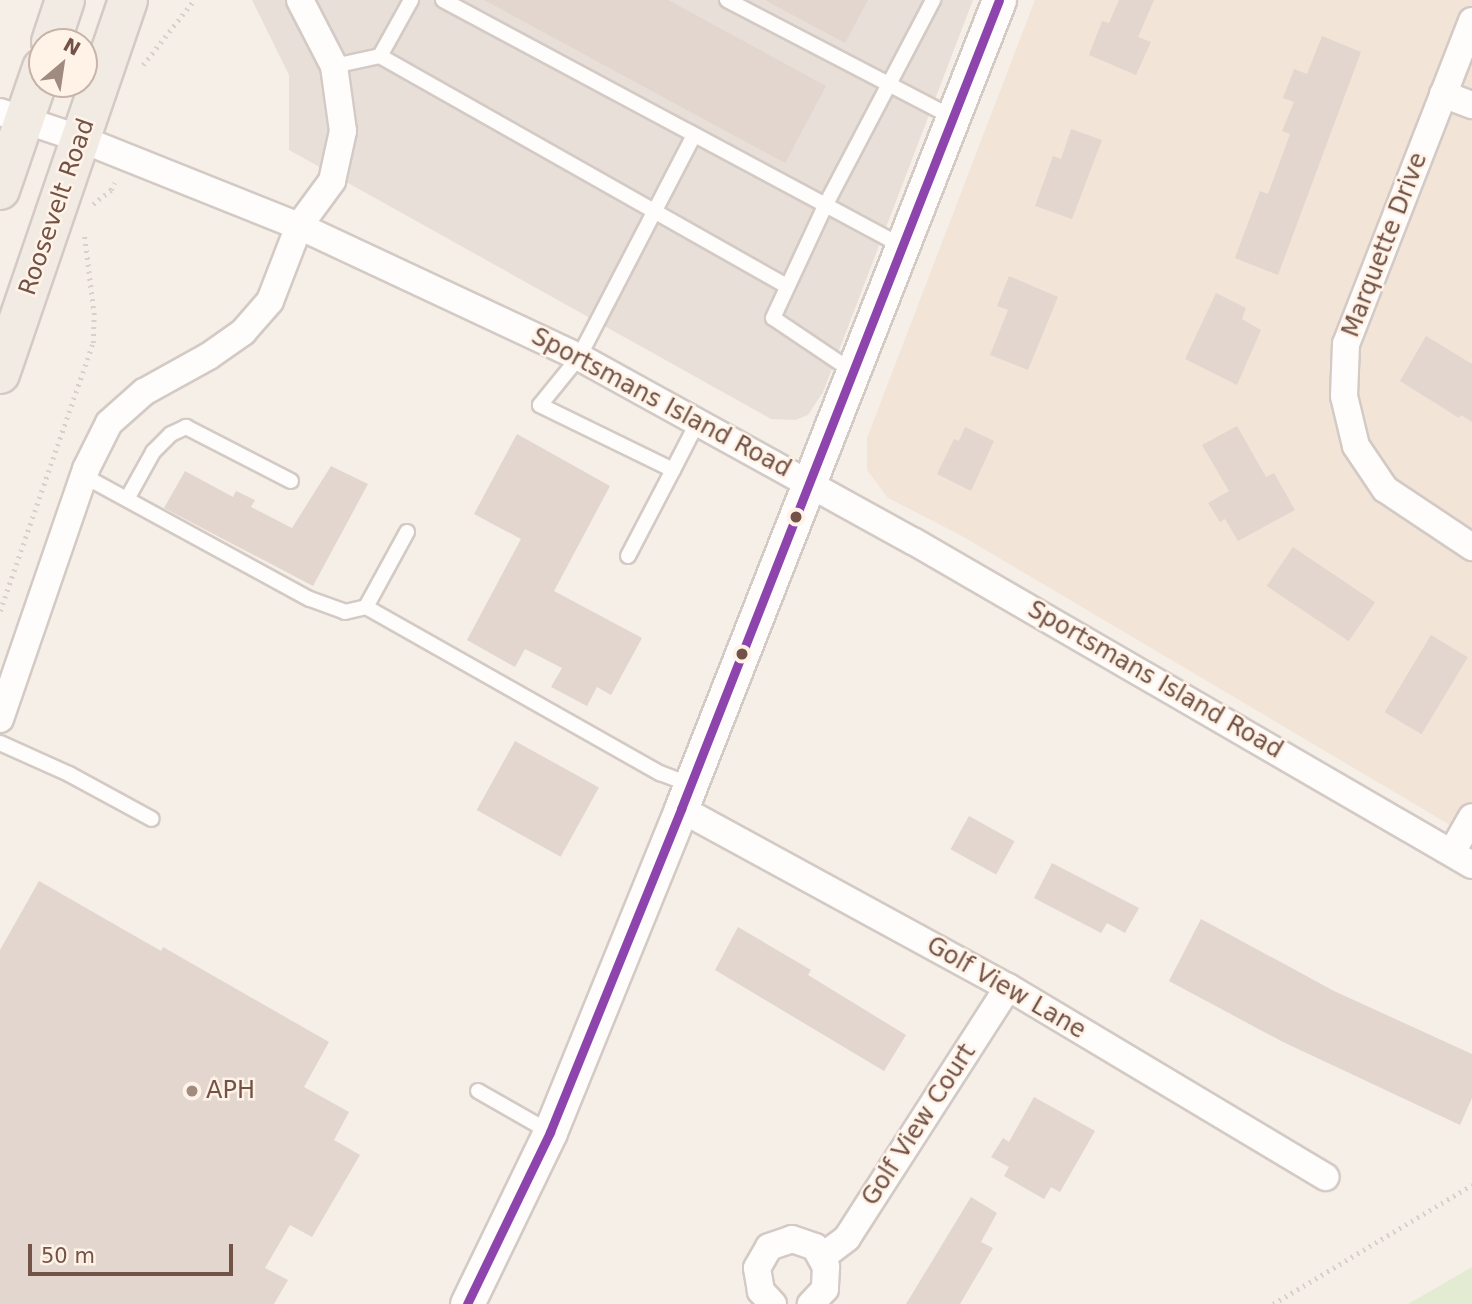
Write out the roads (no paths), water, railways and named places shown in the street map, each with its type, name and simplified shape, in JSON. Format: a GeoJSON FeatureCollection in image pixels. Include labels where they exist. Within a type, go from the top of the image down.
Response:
{"type":"FeatureCollection","features":[{"type":"Feature","properties":{"kind":"main road"},"geometry":{"type":"LineString","coordinates":[[56,28],[65,0]]}},
{"type":"Feature","properties":{"kind":"main road","name":"Roosevelt Road"},"geometry":{"type":"LineString","coordinates":[[0,374],[128,0]]}},
{"type":"Feature","properties":{"kind":"main road"},"geometry":{"type":"LineString","coordinates":[[0,190],[12,116],[28,90]]}},
{"type":"Feature","properties":{"kind":"street"},"geometry":{"type":"LineString","coordinates":[[0,719],[84,476],[109,423],[145,392],[209,356],[243,332],[270,301],[299,226],[332,181],[343,131],[334,66],[300,0]]}},
{"type":"Feature","properties":{"kind":"street"},"geometry":{"type":"LineString","coordinates":[[467,1304],[550,1132],[686,797],[999,0]]}},
{"type":"Feature","properties":{"kind":"street","name":"Marquette Drive"},"geometry":{"type":"LineString","coordinates":[[1472,21],[1346,344],[1344,396],[1356,446],[1385,489],[1472,547]]}},
{"type":"Feature","properties":{"kind":"street"},"geometry":{"type":"LineString","coordinates":[[1443,94],[1472,105]]}},
{"type":"Feature","properties":{"kind":"street","name":"Sportsmans Island Road"},"geometry":{"type":"LineString","coordinates":[[12,116],[81,139],[299,226],[579,357],[697,424],[808,482],[1462,858]]}},
{"type":"Feature","properties":{"kind":"street","name":"Golf View Lane"},"geometry":{"type":"LineString","coordinates":[[686,797],[1326,1177]]}},
{"type":"Feature","properties":{"kind":"street"},"geometry":{"type":"LineString","coordinates":[[1462,858],[1472,817]]}},
{"type":"Feature","properties":{"kind":"street","name":"Golf View Court"},"geometry":{"type":"LineString","coordinates":[[822,1257],[847,1238],[1007,987]]}},
{"type":"Feature","properties":{"kind":"street"},"geometry":{"type":"LineString","coordinates":[[774,1304],[761,1291],[757,1280],[761,1256],[769,1247],[780,1241],[804,1241],[822,1257],[826,1267],[825,1289],[811,1304]]}},
{"type":"Feature","properties":{"kind":"lane"},"geometry":{"type":"LineString","coordinates":[[380,56],[411,0]]}},
{"type":"Feature","properties":{"kind":"lane"},"geometry":{"type":"LineString","coordinates":[[443,0],[902,246]]}},
{"type":"Feature","properties":{"kind":"lane"},"geometry":{"type":"LineString","coordinates":[[727,0],[953,117]]}},
{"type":"Feature","properties":{"kind":"lane"},"geometry":{"type":"LineString","coordinates":[[852,371],[773,318],[825,206],[933,0]]}},
{"type":"Feature","properties":{"kind":"lane"},"geometry":{"type":"LineString","coordinates":[[334,66],[380,56],[787,286]]}},
{"type":"Feature","properties":{"kind":"lane"},"geometry":{"type":"LineString","coordinates":[[673,470],[540,405],[579,357],[694,135]]}},
{"type":"Feature","properties":{"kind":"lane"},"geometry":{"type":"LineString","coordinates":[[628,556],[697,424]]}},
{"type":"Feature","properties":{"kind":"lane"},"geometry":{"type":"LineString","coordinates":[[127,499],[153,452],[171,434],[186,427],[290,481]]}},
{"type":"Feature","properties":{"kind":"lane"},"geometry":{"type":"LineString","coordinates":[[84,476],[310,599],[345,612],[366,607],[660,773],[686,797]]}},
{"type":"Feature","properties":{"kind":"lane"},"geometry":{"type":"LineString","coordinates":[[366,607],[407,532]]}},
{"type":"Feature","properties":{"kind":"lane"},"geometry":{"type":"LineString","coordinates":[[0,743],[69,774],[152,819]]}},
{"type":"Feature","properties":{"kind":"lane"},"geometry":{"type":"LineString","coordinates":[[478,1091],[550,1132]]}},
{"type":"Feature","properties":{"kind":"place","name":"APH"},"geometry":{"type":"Point","coordinates":[192,1091]}}]}
